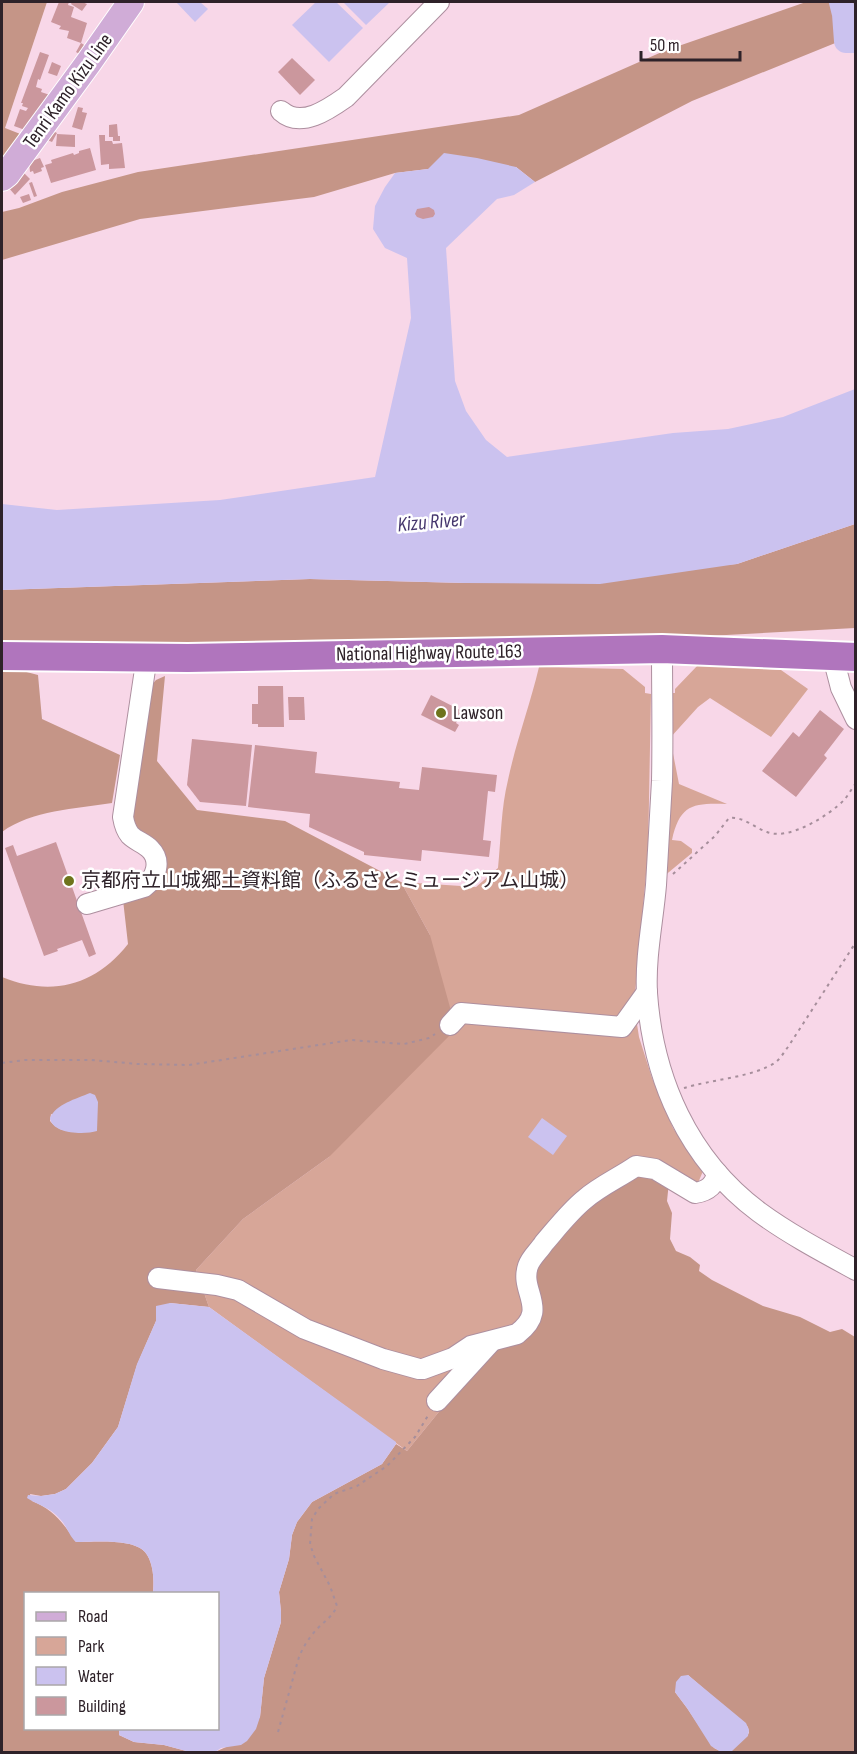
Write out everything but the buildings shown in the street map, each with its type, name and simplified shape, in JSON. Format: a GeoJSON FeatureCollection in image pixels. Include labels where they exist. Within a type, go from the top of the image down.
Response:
{"type":"FeatureCollection","features":[{"type":"Feature","properties":{"kind":"highway","name":"National Highway Route 163"},"geometry":{"type":"LineString","coordinates":[[2,656],[200,657],[662,649],[844,657]]}},
{"type":"Feature","properties":{"kind":"main road","name":"Tenri Kamo Kizu Line"},"geometry":{"type":"LineString","coordinates":[[2,178],[45,124],[131,2]]}},
{"type":"Feature","properties":{"kind":"street"},"geometry":{"type":"LineString","coordinates":[[281,111],[290,117],[302,118],[329,110],[346,97],[439,2]]}},
{"type":"Feature","properties":{"kind":"street"},"geometry":{"type":"LineString","coordinates":[[662,649],[662,779],[647,992],[653,1039],[668,1093],[692,1139],[717,1173],[758,1211],[796,1237],[855,1270]]}},
{"type":"Feature","properties":{"kind":"street"},"geometry":{"type":"LineString","coordinates":[[87,904],[144,886],[156,873],[154,854],[132,837],[123,817],[147,656]]}},
{"type":"Feature","properties":{"kind":"street"},"geometry":{"type":"LineString","coordinates":[[844,657],[841,688],[855,719]]}},
{"type":"Feature","properties":{"kind":"street"},"geometry":{"type":"LineString","coordinates":[[450,1025],[461,1013],[622,1027],[647,992]]}},
{"type":"Feature","properties":{"kind":"street"},"geometry":{"type":"LineString","coordinates":[[158,1278],[238,1290],[305,1329],[383,1359],[423,1369],[453,1358],[471,1346],[517,1334],[527,1324],[531,1318],[533,1306],[526,1275],[529,1264],[555,1230],[585,1199],[636,1166],[655,1169],[695,1193],[702,1192],[711,1186],[717,1173]]}},
{"type":"Feature","properties":{"kind":"street"},"geometry":{"type":"LineString","coordinates":[[437,1401],[494,1339]]}},
{"type":"Feature","properties":{"kind":"path"},"geometry":{"type":"LineString","coordinates":[[656,888],[705,847],[729,818],[736,817],[769,833],[783,834],[796,831],[833,808],[844,799],[855,783]]}},
{"type":"Feature","properties":{"kind":"path"},"geometry":{"type":"LineString","coordinates":[[668,1093],[702,1082],[741,1076],[777,1061],[855,942]]}},
{"type":"Feature","properties":{"kind":"path"},"geometry":{"type":"LineString","coordinates":[[2,1064],[25,1060],[91,1060],[189,1065],[351,1040],[404,1044],[429,1038],[450,1025]]}},
{"type":"Feature","properties":{"kind":"path"},"geometry":{"type":"LineString","coordinates":[[278,1732],[303,1648],[317,1629],[334,1614],[338,1606],[309,1544],[312,1519],[318,1509],[334,1494],[357,1485],[387,1466],[415,1437],[437,1401]]}},
{"type":"Feature","properties":{"kind":"green space"},"geometry":{"type":"Polygon","coordinates":[[[698,665],[781,670],[808,689],[771,737],[710,698],[698,707],[670,738],[679,784],[727,804],[697,805],[684,813],[675,828],[672,840],[681,841],[692,849],[692,853],[663,877],[670,693],[675,693],[675,689],[698,665]]]}},
{"type":"Feature","properties":{"kind":"green space"},"geometry":{"type":"Polygon","coordinates":[[[539,667],[623,669],[645,687],[645,693],[651,694],[648,853],[634,1005],[639,1037],[652,1078],[673,1128],[703,1171],[698,1183],[675,1174],[537,1308],[495,1343],[407,1451],[209,1307],[196,1270],[243,1219],[329,1157],[430,935],[401,882],[476,887],[498,868],[506,791],[539,667]]]}},
{"type":"Feature","properties":{"kind":"shaded area"},"geometry":{"type":"Polygon","coordinates":[[[2,2],[47,2],[5,128],[28,137],[2,170],[2,2]]]}},
{"type":"Feature","properties":{"kind":"shaded area"},"geometry":{"type":"Polygon","coordinates":[[[806,2],[855,2],[855,35],[692,101],[535,182],[516,167],[428,169],[395,173],[314,197],[140,219],[2,260],[2,212],[62,192],[138,172],[519,115],[664,51],[806,2]]]}},
{"type":"Feature","properties":{"kind":"shaded area"},"geometry":{"type":"Polygon","coordinates":[[[855,524],[855,628],[595,642],[2,646],[2,590],[310,579],[465,583],[737,564],[855,524]]]}},
{"type":"Feature","properties":{"kind":"shaded area"},"geometry":{"type":"Polygon","coordinates":[[[2,663],[38,675],[42,719],[120,755],[112,803],[40,815],[2,832],[2,663]]]}},
{"type":"Feature","properties":{"kind":"shaded area"},"geometry":{"type":"Polygon","coordinates":[[[165,676],[157,761],[197,810],[285,821],[401,882],[430,935],[456,1029],[329,1157],[243,1219],[196,1270],[209,1307],[170,1303],[156,1321],[137,1365],[118,1427],[92,1463],[66,1489],[55,1494],[41,1496],[30,1494],[32,1501],[46,1508],[57,1518],[76,1542],[122,1543],[145,1552],[153,1572],[153,1592],[24,1592],[24,1730],[119,1730],[119,1735],[134,1742],[164,1745],[190,1752],[2,1752],[2,977],[38,986],[71,984],[101,970],[128,944],[123,900],[160,876],[130,828],[149,688],[156,680],[165,676]],[[51,1114],[50,1121],[54,1125],[69,1131],[93,1132],[51,1114]]]}},
{"type":"Feature","properties":{"kind":"shaded area"},"geometry":{"type":"Polygon","coordinates":[[[635,1169],[669,1182],[667,1201],[672,1213],[670,1239],[676,1251],[690,1257],[700,1265],[699,1271],[763,1306],[800,1317],[830,1332],[842,1329],[855,1337],[855,1752],[730,1752],[749,1733],[748,1727],[688,1675],[675,1692],[714,1748],[722,1752],[215,1752],[226,1747],[260,1717],[264,1678],[281,1622],[279,1592],[297,1522],[312,1502],[382,1464],[396,1444],[407,1451],[495,1343],[522,1337],[531,1274],[551,1238],[635,1169]]]}},
{"type":"Feature","properties":{"kind":"water"},"geometry":{"type":"Polygon","coordinates":[[[176,2],[200,2],[208,9],[195,22],[176,2]]]}},
{"type":"Feature","properties":{"kind":"water"},"geometry":{"type":"Polygon","coordinates":[[[316,2],[336,2],[363,28],[329,62],[292,25],[316,2]]]}},
{"type":"Feature","properties":{"kind":"water"},"geometry":{"type":"Polygon","coordinates":[[[343,2],[390,2],[366,25],[343,2]]]}},
{"type":"Feature","properties":{"kind":"water","name":"Kizu River"},"geometry":{"type":"Polygon","coordinates":[[[444,153],[516,167],[535,182],[514,195],[497,199],[446,248],[455,381],[466,411],[486,440],[507,457],[673,433],[728,429],[783,417],[855,389],[855,524],[737,564],[600,584],[310,579],[2,590],[2,504],[57,510],[220,500],[375,477],[411,318],[407,258],[385,248],[373,229],[375,206],[395,173],[428,169],[444,153]]]}},
{"type":"Feature","properties":{"kind":"water"},"geometry":{"type":"Polygon","coordinates":[[[90,1093],[95,1095],[98,1102],[97,1131],[69,1132],[52,1123],[50,1118],[57,1109],[90,1093]]]}},
{"type":"Feature","properties":{"kind":"water"},"geometry":{"type":"Polygon","coordinates":[[[542,1118],[567,1136],[553,1155],[528,1137],[542,1118]]]}},
{"type":"Feature","properties":{"kind":"water"},"geometry":{"type":"Polygon","coordinates":[[[170,1303],[209,1307],[396,1442],[382,1464],[312,1502],[297,1522],[279,1592],[281,1622],[264,1678],[260,1717],[256,1729],[241,1745],[221,1748],[215,1752],[190,1752],[164,1745],[134,1742],[119,1735],[119,1730],[219,1730],[219,1592],[153,1592],[152,1567],[145,1552],[122,1543],[76,1542],[56,1515],[27,1498],[28,1495],[55,1494],[66,1489],[92,1463],[118,1427],[137,1364],[156,1321],[156,1306],[170,1303]]]}},
{"type":"Feature","properties":{"kind":"water"},"geometry":{"type":"Polygon","coordinates":[[[688,1675],[746,1723],[749,1730],[748,1736],[731,1752],[721,1752],[711,1746],[675,1692],[676,1682],[681,1676],[688,1675]]]}},
{"type":"Feature","properties":{"kind":"waterway"},"geometry":{"type":"LineString","coordinates":[[841,2],[846,41],[856,41]]}},
{"type":"Feature","properties":{"kind":"place","name":"Lawson"},"geometry":{"type":"Point","coordinates":[441,713]}},
{"type":"Feature","properties":{"kind":"place","name":"京都府立山城郷土資料館（ふるさとミュージアム山城）"},"geometry":{"type":"Point","coordinates":[69,881]}}]}
